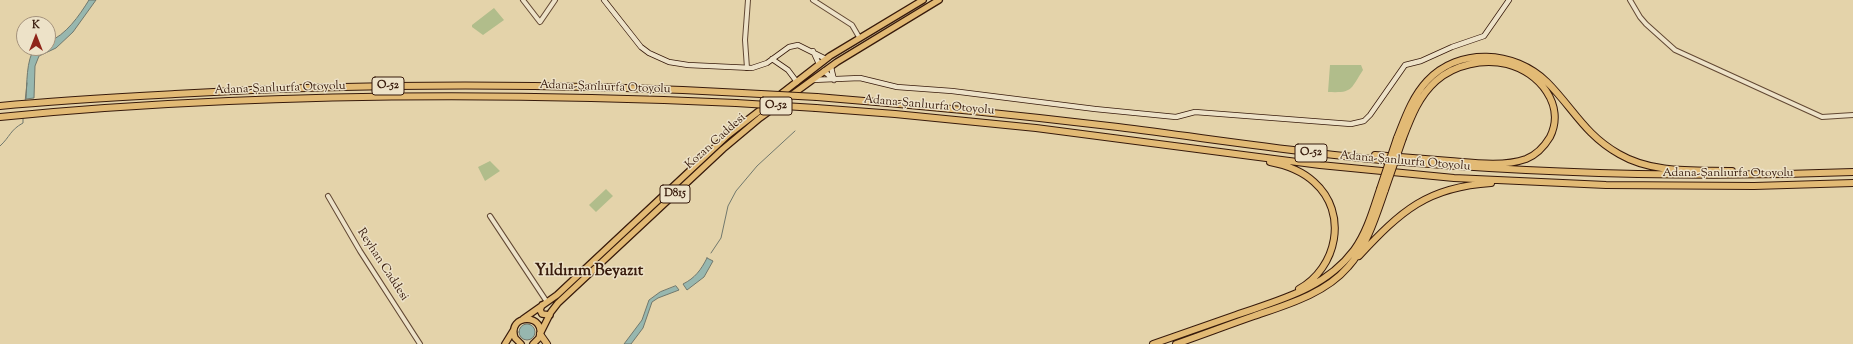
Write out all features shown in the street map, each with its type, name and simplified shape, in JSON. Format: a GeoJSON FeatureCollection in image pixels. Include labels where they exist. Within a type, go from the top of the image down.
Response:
{"type":"FeatureCollection","features":[{"type":"Feature","properties":{"kind":"highway","name":"Kozan Caddesi"},"geometry":{"type":"LineString","coordinates":[[513,331],[516,324],[557,295],[728,135],[823,61],[860,37],[923,0]]}},
{"type":"Feature","properties":{"kind":"highway","name":"Kozan Caddesi"},"geometry":{"type":"LineString","coordinates":[[533,344],[538,340],[550,314],[563,298],[723,149],[760,118],[824,71],[876,37],[939,0]]}},
{"type":"Feature","properties":{"kind":"highway"},"geometry":{"type":"LineString","coordinates":[[1348,267],[1370,231],[1382,190],[1412,102],[1431,77],[1448,66],[1463,60],[1477,57],[1497,56],[1518,62],[1537,73],[1556,92],[1590,132],[1609,148],[1634,161],[1670,169],[1808,174]]}},
{"type":"Feature","properties":{"kind":"highway"},"geometry":{"type":"LineString","coordinates":[[824,71],[823,61],[830,61],[831,67]]}},
{"type":"Feature","properties":{"kind":"highway"},"geometry":{"type":"LineString","coordinates":[[1248,144],[1471,162],[1511,162],[1531,157],[1543,147],[1553,130],[1554,109],[1551,98],[1544,88],[1524,71],[1499,63],[1473,64],[1455,69],[1442,76],[1432,84],[1418,102],[1400,138]]}},
{"type":"Feature","properties":{"kind":"highway","name":"Adana-Şanlıurfa Otoyolu"},"geometry":{"type":"LineString","coordinates":[[0,106],[226,91],[378,86],[615,87],[817,97],[1038,117],[1300,152],[1402,162],[1612,174],[1745,175],[1853,172]]}},
{"type":"Feature","properties":{"kind":"highway","name":"Adana-Şanlıurfa Otoyolu"},"geometry":{"type":"LineString","coordinates":[[0,116],[228,101],[370,97],[486,96],[639,99],[736,103],[895,114],[1036,128],[1320,165],[1454,178],[1606,185],[1747,186],[1853,183]]}},
{"type":"Feature","properties":{"kind":"highway"},"geometry":{"type":"LineString","coordinates":[[1229,153],[1283,165],[1297,170],[1315,183],[1327,197],[1332,208],[1335,229],[1334,244],[1324,266],[1307,284],[1276,301]]}},
{"type":"Feature","properties":{"kind":"highway"},"geometry":{"type":"LineString","coordinates":[[1176,344],[1305,297],[1329,284],[1348,267],[1395,218],[1428,197],[1463,186],[1492,183],[1541,182]]}},
{"type":"Feature","properties":{"kind":"highway"},"geometry":{"type":"LineString","coordinates":[[1153,344],[1276,301],[1313,286],[1332,274],[1362,237],[1382,190]]}},
{"type":"Feature","properties":{"kind":"highway"},"geometry":{"type":"LineString","coordinates":[[545,303],[540,310],[542,314],[550,314]]}},
{"type":"Feature","properties":{"kind":"highway"},"geometry":{"type":"LineString","coordinates":[[523,319],[530,319],[538,324],[547,344]]}},
{"type":"Feature","properties":{"kind":"highway"},"geometry":{"type":"LineString","coordinates":[[505,344],[513,331]]}},
{"type":"Feature","properties":{"kind":"highway"},"geometry":{"type":"LineString","coordinates":[[513,331],[515,338],[521,344]]}},
{"type":"Feature","properties":{"kind":"main road"},"geometry":{"type":"LineString","coordinates":[[604,0],[641,46],[659,58],[688,65],[747,68],[761,66],[786,48],[795,45],[803,46],[812,51],[823,61]]}},
{"type":"Feature","properties":{"kind":"main road"},"geometry":{"type":"LineString","coordinates":[[811,80],[860,78],[897,87],[952,91],[1162,116],[1176,117],[1195,112],[1351,124],[1364,121],[1370,115],[1405,65],[1421,60],[1452,46],[1484,36],[1509,0]]}},
{"type":"Feature","properties":{"kind":"main road"},"geometry":{"type":"LineString","coordinates":[[812,51],[823,61]]}},
{"type":"Feature","properties":{"kind":"main road"},"geometry":{"type":"LineString","coordinates":[[772,59],[788,70],[797,82]]}},
{"type":"Feature","properties":{"kind":"main road"},"geometry":{"type":"LineString","coordinates":[[831,67],[834,80]]}},
{"type":"Feature","properties":{"kind":"main road"},"geometry":{"type":"LineString","coordinates":[[824,71],[834,80]]}},
{"type":"Feature","properties":{"kind":"street"},"geometry":{"type":"LineString","coordinates":[[523,0],[540,22],[555,0]]}},
{"type":"Feature","properties":{"kind":"street"},"geometry":{"type":"LineString","coordinates":[[747,68],[745,40],[748,0]]}},
{"type":"Feature","properties":{"kind":"street"},"geometry":{"type":"LineString","coordinates":[[813,0],[852,25],[860,37]]}},
{"type":"Feature","properties":{"kind":"street"},"geometry":{"type":"LineString","coordinates":[[1630,0],[1646,24],[1674,50],[1822,116],[1853,115]]}},
{"type":"Feature","properties":{"kind":"street","name":"Reyhan Caddesi"},"geometry":{"type":"LineString","coordinates":[[328,196],[364,257],[420,344]]}},
{"type":"Feature","properties":{"kind":"street"},"geometry":{"type":"LineString","coordinates":[[490,216],[545,303]]}},
{"type":"Feature","properties":{"kind":"green space"},"geometry":{"type":"Polygon","coordinates":[[[494,8],[504,20],[483,35],[472,27],[472,25],[494,8]]]}},
{"type":"Feature","properties":{"kind":"green space"},"geometry":{"type":"Polygon","coordinates":[[[1330,65],[1361,65],[1363,70],[1353,86],[1347,91],[1328,92],[1330,65]]]}},
{"type":"Feature","properties":{"kind":"green space"},"geometry":{"type":"Polygon","coordinates":[[[490,161],[500,171],[485,181],[478,167],[490,161]]]}},
{"type":"Feature","properties":{"kind":"green space"},"geometry":{"type":"Polygon","coordinates":[[[606,189],[613,196],[596,212],[589,205],[606,189]]]}},
{"type":"Feature","properties":{"kind":"water"},"geometry":{"type":"Polygon","coordinates":[[[89,0],[96,0],[73,32],[56,48],[56,38],[66,30],[89,0]]]}},
{"type":"Feature","properties":{"kind":"water"},"geometry":{"type":"Polygon","coordinates":[[[31,56],[39,56],[35,66],[34,98],[26,99],[28,65],[31,56]]]}},
{"type":"Feature","properties":{"kind":"water"},"geometry":{"type":"Polygon","coordinates":[[[707,258],[713,261],[704,277],[687,290],[683,284],[697,273],[707,258]]]}},
{"type":"Feature","properties":{"kind":"water"},"geometry":{"type":"Polygon","coordinates":[[[676,286],[679,290],[658,298],[652,302],[643,328],[631,344],[624,344],[642,320],[649,300],[660,292],[676,286]]]}},
{"type":"Feature","properties":{"kind":"water"},"geometry":{"type":"Polygon","coordinates":[[[527,324],[534,329],[535,332],[530,339],[527,340],[520,335],[519,332],[524,325],[527,324]]]}},
{"type":"Feature","properties":{"kind":"waterway"},"geometry":{"type":"LineString","coordinates":[[25,102],[27,83]]}},
{"type":"Feature","properties":{"kind":"waterway"},"geometry":{"type":"LineString","coordinates":[[0,146],[15,128],[23,123],[23,117]]}},
{"type":"Feature","properties":{"kind":"waterway"},"geometry":{"type":"LineString","coordinates":[[711,253],[721,238],[728,206],[736,191],[757,166],[795,131]]}},
{"type":"Feature","properties":{"kind":"district","name":"Yıldırım Beyazıt"},"geometry":{"type":"Point","coordinates":[589,272]}}]}
